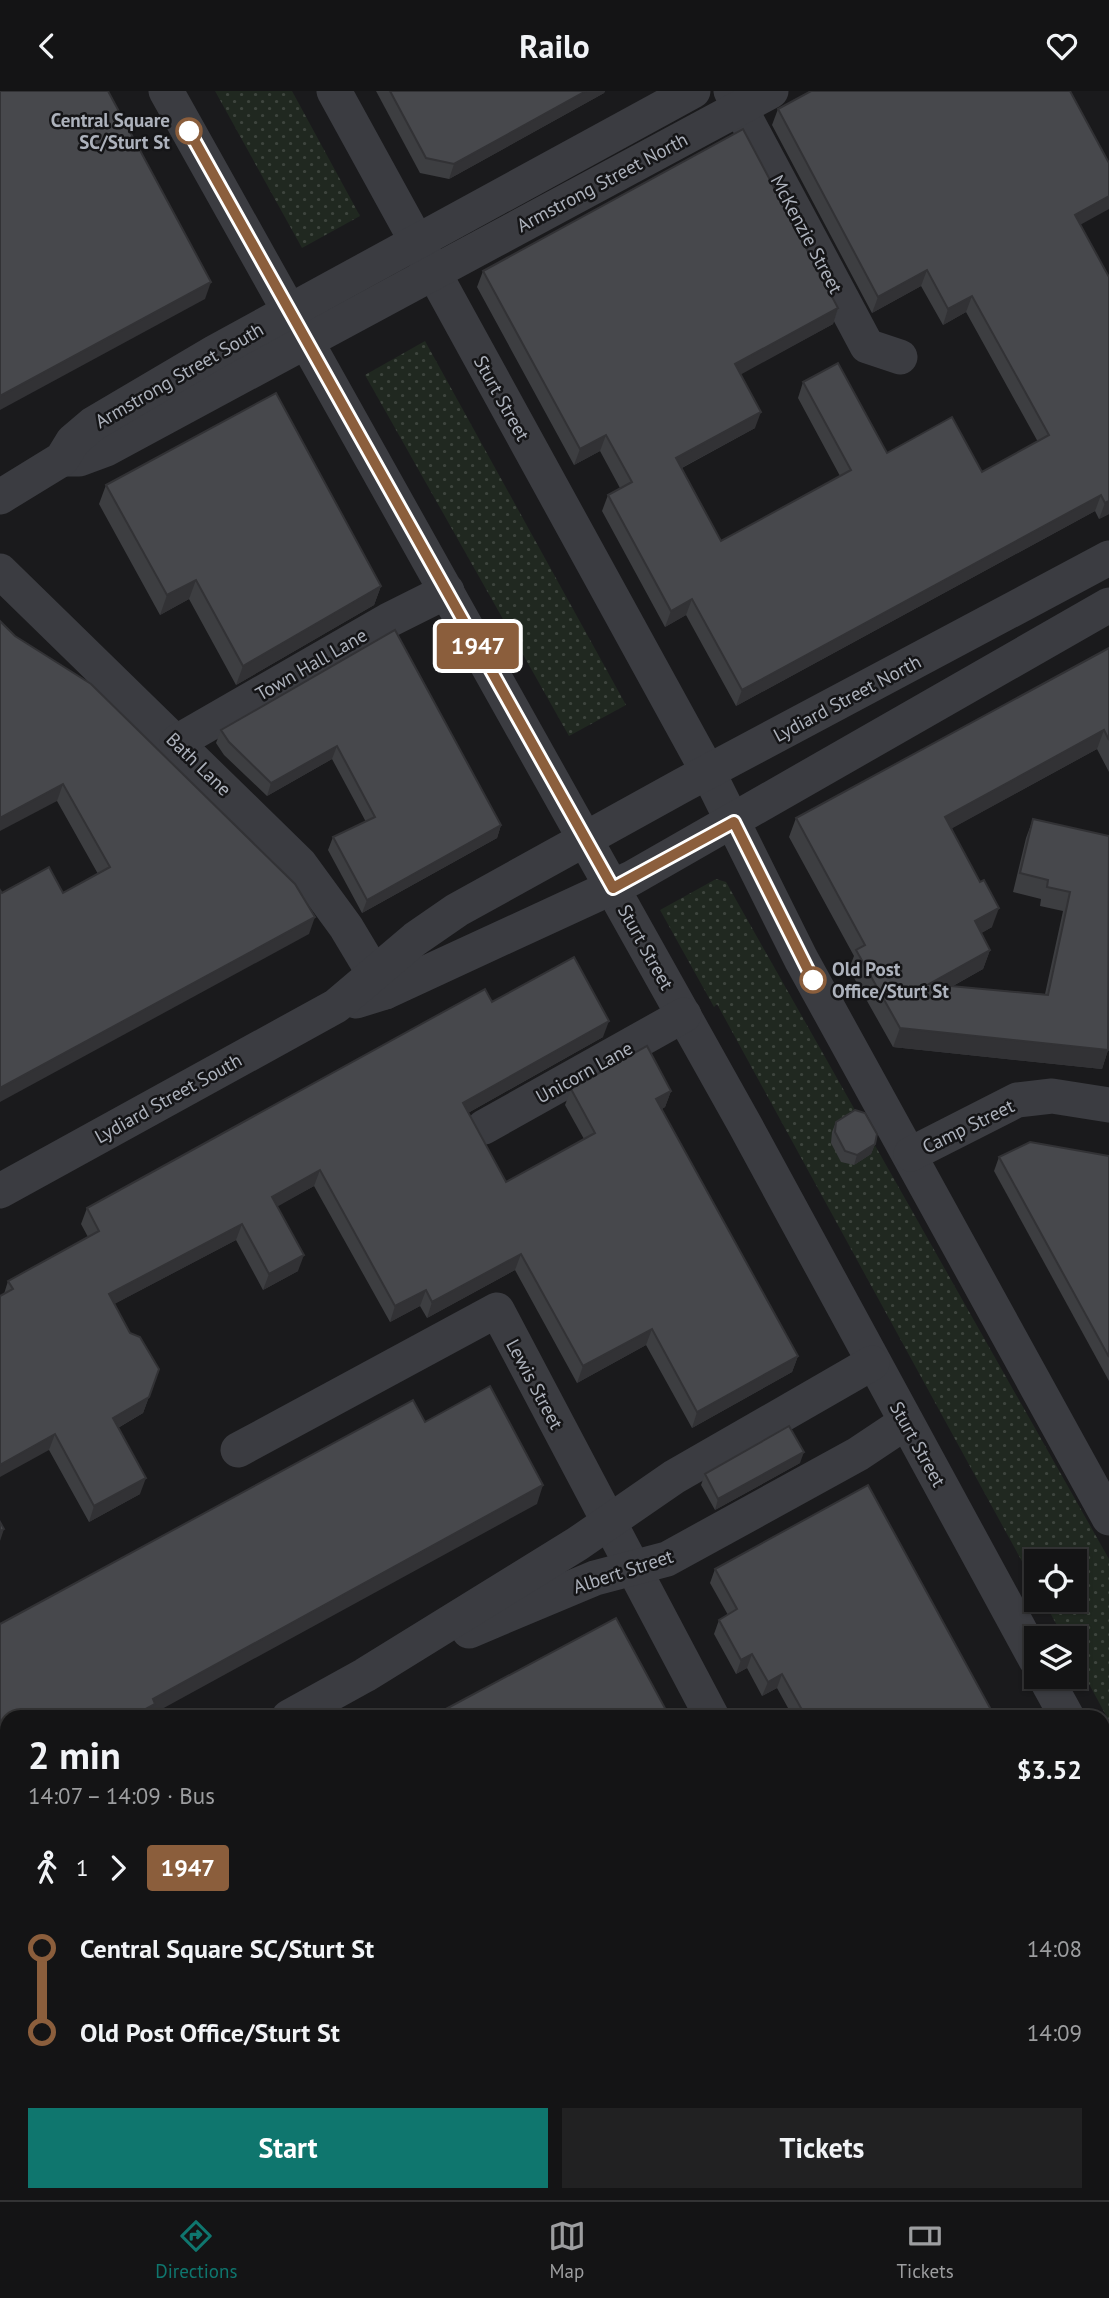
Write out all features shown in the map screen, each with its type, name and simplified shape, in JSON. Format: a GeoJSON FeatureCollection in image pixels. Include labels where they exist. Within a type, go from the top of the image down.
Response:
{"type":"FeatureCollection","features":[{"type":"Feature","properties":{"kind":"street","name":"Sturt Street"},"geometry":{"type":"LineString","coordinates":[[166,91],[586,838],[1024,1638]]}},
{"type":"Feature","properties":{"kind":"street","name":"Sturt Street"},"geometry":{"type":"LineString","coordinates":[[334,91],[708,772],[801,959],[911,1154],[1109,1518]]}},
{"type":"Feature","properties":{"kind":"street","name":"Armstrong Street North"},"geometry":{"type":"LineString","coordinates":[[417,242],[693,91]]}},
{"type":"Feature","properties":{"kind":"street","name":"Armstrong Street North"},"geometry":{"type":"LineString","coordinates":[[433,273],[735,99],[771,91]]}},
{"type":"Feature","properties":{"kind":"street","name":"McKenzie Street"},"geometry":{"type":"LineString","coordinates":[[735,99],[867,346],[900,357]]}},
{"type":"Feature","properties":{"kind":"street","name":"Armstrong Street South"},"geometry":{"type":"LineString","coordinates":[[0,497],[62,459],[79,459],[106,449],[298,327],[417,242]]}},
{"type":"Feature","properties":{"kind":"street","name":"Armstrong Street South"},"geometry":{"type":"LineString","coordinates":[[298,327],[433,273]]}},
{"type":"Feature","properties":{"kind":"street","name":"Lydiard Street North"},"geometry":{"type":"LineString","coordinates":[[586,838],[1109,558]]}},
{"type":"Feature","properties":{"kind":"street","name":"Bath Lane"},"geometry":{"type":"LineString","coordinates":[[0,571],[177,742],[312,878],[380,984]]}},
{"type":"Feature","properties":{"kind":"street","name":"Town Hall Lane"},"geometry":{"type":"LineString","coordinates":[[177,742],[389,620],[447,591]]}},
{"type":"Feature","properties":{"kind":"street"},"geometry":{"type":"LineString","coordinates":[[613,888],[734,822],[1109,605]]}},
{"type":"Feature","properties":{"kind":"street","name":"Lydiard Street South"},"geometry":{"type":"LineString","coordinates":[[380,984],[444,918],[586,838]]}},
{"type":"Feature","properties":{"kind":"street","name":"Lydiard Street South"},"geometry":{"type":"LineString","coordinates":[[0,1191],[335,1006],[380,984],[613,888]]}},
{"type":"Feature","properties":{"kind":"street","name":"Unicorn Lane"},"geometry":{"type":"LineString","coordinates":[[484,1127],[684,1015]]}},
{"type":"Feature","properties":{"kind":"street","name":"Camp Street"},"geometry":{"type":"LineString","coordinates":[[911,1154],[1017,1100],[1052,1096],[1109,1105]]}},
{"type":"Feature","properties":{"kind":"street","name":"Lewis Street"},"geometry":{"type":"LineString","coordinates":[[238,1450],[497,1310],[708,1710]]}},
{"type":"Feature","properties":{"kind":"street","name":"Albert Street"},"geometry":{"type":"LineString","coordinates":[[302,1710],[365,1675],[608,1522],[674,1477],[872,1363]]}},
{"type":"Feature","properties":{"kind":"street","name":"Albert Street"},"geometry":{"type":"LineString","coordinates":[[365,1675],[595,1578],[632,1566],[667,1559],[858,1454],[906,1422]]}},
{"type":"Feature","properties":{"kind":"street"},"geometry":{"type":"LineString","coordinates":[[1052,1689],[1063,1710]]}},
{"type":"Feature","properties":{"kind":"shaded area"},"geometry":{"type":"Polygon","coordinates":[[[215,91],[292,91],[360,216],[302,248],[215,91]]]}},
{"type":"Feature","properties":{"kind":"shaded area"},"geometry":{"type":"Polygon","coordinates":[[[425,341],[626,705],[569,736],[365,375],[425,341]]]}},
{"type":"Feature","properties":{"kind":"shaded area"},"geometry":{"type":"Polygon","coordinates":[[[716,879],[726,882],[1109,1559],[1109,1710],[1103,1710],[1087,1680],[1087,1626],[1057,1626],[1050,1612],[1087,1612],[1087,1549],[1024,1549],[1024,1565],[717,1004],[714,1007],[660,910],[716,879]]]}},
{"type":"Feature","properties":{"kind":"building"},"geometry":{"type":"Polygon","coordinates":[[[0,91],[108,91],[211,282],[0,396],[0,91]]]}},
{"type":"Feature","properties":{"kind":"building"},"geometry":{"type":"Polygon","coordinates":[[[390,91],[586,91],[454,164],[426,158],[390,91]]]}},
{"type":"Feature","properties":{"kind":"building"},"geometry":{"type":"Polygon","coordinates":[[[811,91],[1070,91],[1109,163],[1109,196],[1075,215],[1109,277],[1109,501],[1105,503],[1101,495],[742,690],[692,599],[671,611],[608,495],[632,482],[606,435],[580,449],[483,271],[743,129],[838,308],[735,364],[761,412],[676,458],[721,541],[851,470],[803,382],[838,363],[887,453],[952,417],[982,472],[1049,435],[972,296],[948,309],[927,270],[878,297],[778,109],[811,91]]]}},
{"type":"Feature","properties":{"kind":"building"},"geometry":{"type":"Polygon","coordinates":[[[276,393],[381,586],[243,666],[196,580],[167,595],[106,485],[276,393]]]}},
{"type":"Feature","properties":{"kind":"building"},"geometry":{"type":"Polygon","coordinates":[[[0,621],[15,636],[91,684],[295,884],[315,917],[0,1088],[0,890],[2,893],[49,867],[63,893],[110,867],[63,784],[0,818],[0,621]]]}},
{"type":"Feature","properties":{"kind":"building"},"geometry":{"type":"Polygon","coordinates":[[[395,630],[501,825],[367,900],[333,837],[375,817],[337,746],[271,783],[229,742],[221,730],[395,630]]]}},
{"type":"Feature","properties":{"kind":"building"},"geometry":{"type":"Polygon","coordinates":[[[1109,648],[1109,740],[1104,730],[945,817],[980,882],[984,880],[999,908],[975,921],[990,950],[929,984],[1048,995],[1070,892],[1047,887],[1048,880],[1020,873],[1033,819],[1109,836],[1108,1050],[900,1028],[856,950],[865,945],[796,818],[1109,648]]]}},
{"type":"Feature","properties":{"kind":"building"},"geometry":{"type":"Polygon","coordinates":[[[574,957],[609,1021],[463,1103],[506,1182],[595,1133],[571,1089],[647,1046],[671,1091],[656,1099],[798,1356],[697,1412],[652,1329],[583,1366],[521,1254],[432,1302],[426,1290],[395,1306],[320,1170],[272,1197],[304,1255],[269,1274],[242,1224],[109,1294],[130,1333],[140,1337],[159,1369],[149,1397],[113,1418],[146,1478],[94,1506],[55,1434],[0,1465],[0,1296],[13,1289],[8,1281],[99,1231],[87,1208],[485,989],[492,1002],[574,957]]]}},
{"type":"Feature","properties":{"kind":"building"},"geometry":{"type":"Polygon","coordinates":[[[855,1110],[865,1113],[877,1134],[875,1144],[857,1155],[845,1151],[835,1132],[836,1122],[855,1110]]]}},
{"type":"Feature","properties":{"kind":"building"},"geometry":{"type":"Polygon","coordinates":[[[1030,1142],[1109,1156],[1109,1357],[999,1157],[1030,1142]]]}},
{"type":"Feature","properties":{"kind":"building"},"geometry":{"type":"Polygon","coordinates":[[[490,1386],[543,1485],[153,1699],[155,1704],[144,1710],[0,1710],[0,1624],[413,1400],[425,1422],[490,1386]]]}},
{"type":"Feature","properties":{"kind":"building"},"geometry":{"type":"Polygon","coordinates":[[[789,1426],[804,1452],[718,1499],[705,1474],[789,1426]]]}},
{"type":"Feature","properties":{"kind":"building"},"geometry":{"type":"Polygon","coordinates":[[[868,1485],[991,1710],[802,1710],[782,1674],[768,1682],[752,1654],[741,1660],[719,1620],[737,1609],[715,1569],[868,1485]]]}},
{"type":"Feature","properties":{"kind":"building"},"geometry":{"type":"Polygon","coordinates":[[[616,1618],[666,1710],[444,1710],[616,1618]]]}},
{"type":"Feature","properties":{"kind":"bus line","name":"1947"},"geometry":{"type":"LineString","coordinates":[[189,131],[613,888],[734,822],[813,980]]}},
{"type":"Feature","properties":{"kind":"place","name":"Central Square SC/Sturt St"},"geometry":{"type":"Point","coordinates":[189,131]}},
{"type":"Feature","properties":{"kind":"place","name":"Old Post Office/Sturt St"},"geometry":{"type":"Point","coordinates":[813,980]}}]}
